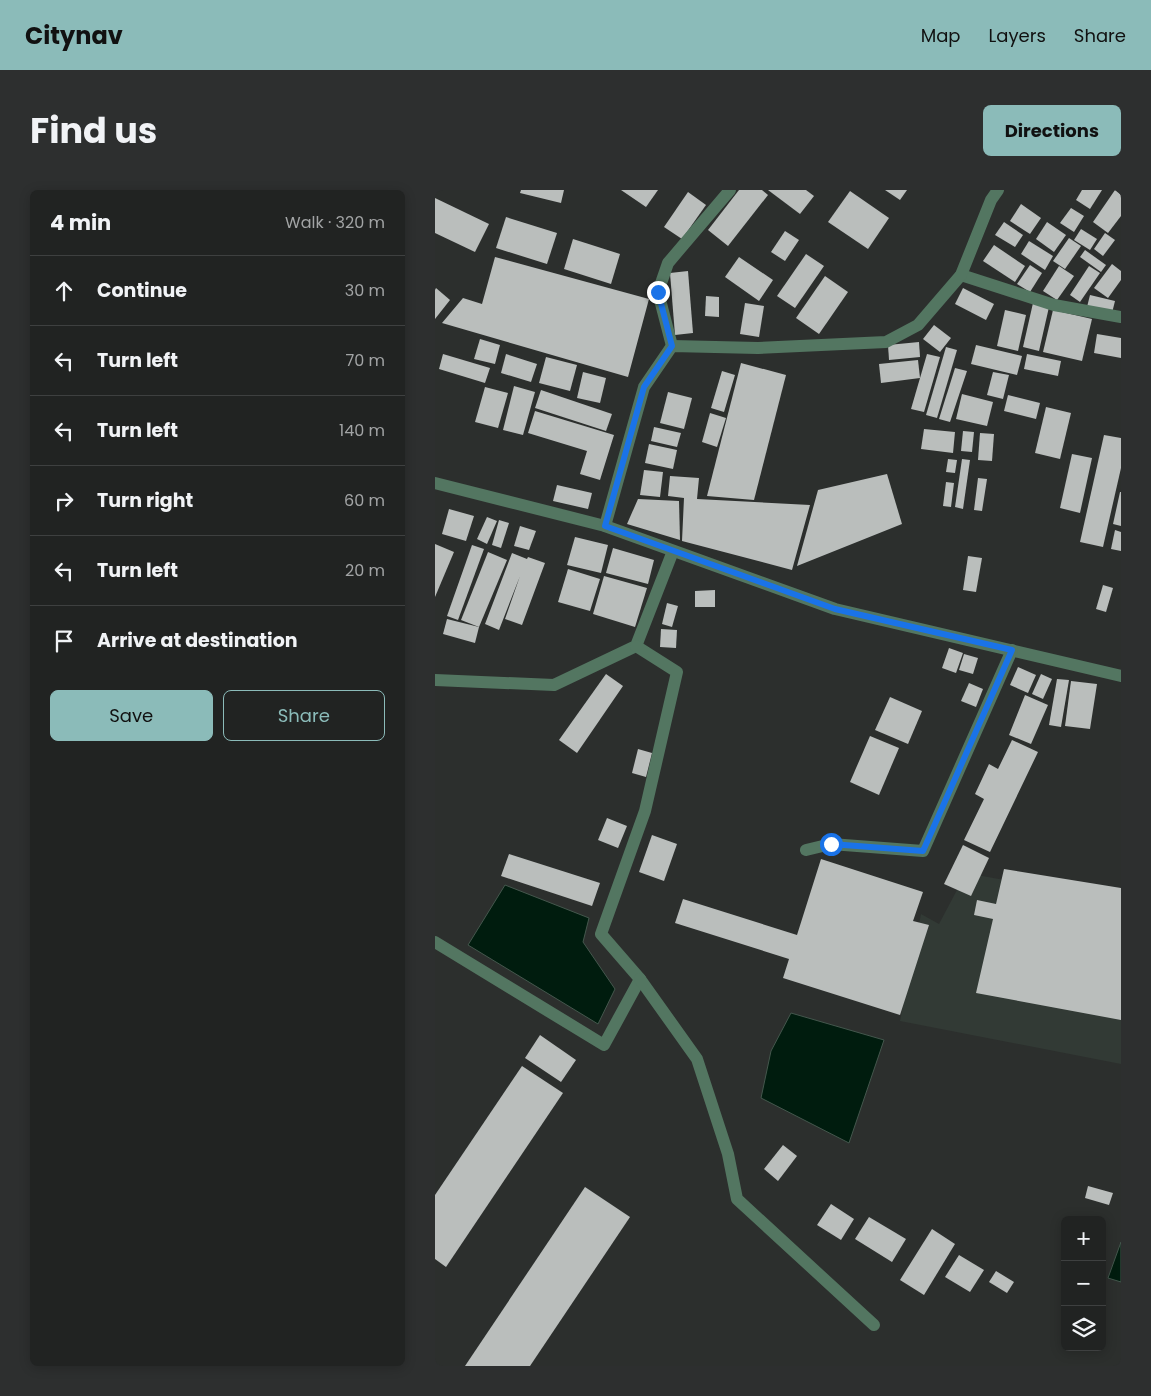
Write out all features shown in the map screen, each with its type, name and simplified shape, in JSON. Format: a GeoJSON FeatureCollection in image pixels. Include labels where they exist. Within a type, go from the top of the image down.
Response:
{"type":"FeatureCollection","features":[{"type":"Feature","properties":{"kind":"street"},"geometry":{"type":"LineString","coordinates":[[605,526],[644,387],[672,346],[658,292],[668,263],[730,190]]}},
{"type":"Feature","properties":{"kind":"street"},"geometry":{"type":"LineString","coordinates":[[672,346],[758,348],[886,342],[918,325],[961,275],[991,200],[998,190]]}},
{"type":"Feature","properties":{"kind":"street"},"geometry":{"type":"LineString","coordinates":[[961,275],[1054,305],[1121,317]]}},
{"type":"Feature","properties":{"kind":"street"},"geometry":{"type":"LineString","coordinates":[[435,483],[605,526],[835,609],[1121,676]]}},
{"type":"Feature","properties":{"kind":"street"},"geometry":{"type":"LineString","coordinates":[[435,680],[554,685],[636,646],[673,550]]}},
{"type":"Feature","properties":{"kind":"street"},"geometry":{"type":"LineString","coordinates":[[636,646],[677,672],[645,811],[601,934],[640,980],[697,1059],[728,1154],[737,1199],[874,1325]]}},
{"type":"Feature","properties":{"kind":"street"},"geometry":{"type":"LineString","coordinates":[[806,850],[831,844],[923,851],[1012,650]]}},
{"type":"Feature","properties":{"kind":"street"},"geometry":{"type":"LineString","coordinates":[[435,942],[604,1045],[640,980]]}},
{"type":"Feature","properties":{"kind":"shaded area"},"geometry":{"type":"Polygon","coordinates":[[[966,873],[1121,901],[1121,1064],[900,1021],[921,914],[939,924],[966,873]]]}},
{"type":"Feature","properties":{"kind":"shaded area"},"geometry":{"type":"Polygon","coordinates":[[[505,885],[589,918],[583,942],[615,989],[598,1024],[468,945],[505,885]]]}},
{"type":"Feature","properties":{"kind":"shaded area"},"geometry":{"type":"Polygon","coordinates":[[[791,1013],[884,1040],[849,1143],[761,1098],[771,1051],[791,1013]]]}},
{"type":"Feature","properties":{"kind":"shaded area"},"geometry":{"type":"Polygon","coordinates":[[[1121,1242],[1121,1282],[1108,1278],[1121,1242]]]}},
{"type":"Feature","properties":{"kind":"building"},"geometry":{"type":"Polygon","coordinates":[[[521,190],[564,190],[561,203],[520,193],[521,190]]]}},
{"type":"Feature","properties":{"kind":"building"},"geometry":{"type":"Polygon","coordinates":[[[621,190],[658,190],[646,207],[621,190]]]}},
{"type":"Feature","properties":{"kind":"building"},"geometry":{"type":"Polygon","coordinates":[[[739,190],[762,190],[768,195],[728,246],[708,230],[739,190]]]}},
{"type":"Feature","properties":{"kind":"building"},"geometry":{"type":"Polygon","coordinates":[[[768,190],[806,190],[814,196],[800,214],[768,190]]]}},
{"type":"Feature","properties":{"kind":"building"},"geometry":{"type":"Polygon","coordinates":[[[885,190],[907,190],[900,200],[885,190]]]}},
{"type":"Feature","properties":{"kind":"building"},"geometry":{"type":"Polygon","coordinates":[[[1082,190],[1102,190],[1090,209],[1076,200],[1082,190]]]}},
{"type":"Feature","properties":{"kind":"building"},"geometry":{"type":"Polygon","coordinates":[[[1115,190],[1121,195],[1121,216],[1108,233],[1093,222],[1115,190]]]}},
{"type":"Feature","properties":{"kind":"building"},"geometry":{"type":"Polygon","coordinates":[[[850,191],[889,218],[868,249],[828,222],[850,191]]]}},
{"type":"Feature","properties":{"kind":"building"},"geometry":{"type":"Polygon","coordinates":[[[688,192],[706,205],[682,239],[664,227],[688,192]]]}},
{"type":"Feature","properties":{"kind":"building"},"geometry":{"type":"Polygon","coordinates":[[[435,198],[489,224],[475,252],[435,233],[435,198]]]}},
{"type":"Feature","properties":{"kind":"building"},"geometry":{"type":"Polygon","coordinates":[[[1021,204],[1041,218],[1030,234],[1010,221],[1021,204]]]}},
{"type":"Feature","properties":{"kind":"building"},"geometry":{"type":"Polygon","coordinates":[[[1071,208],[1084,216],[1074,232],[1060,223],[1071,208]]]}},
{"type":"Feature","properties":{"kind":"building"},"geometry":{"type":"Polygon","coordinates":[[[506,217],[557,233],[547,264],[496,248],[506,217]]]}},
{"type":"Feature","properties":{"kind":"building"},"geometry":{"type":"Polygon","coordinates":[[[1004,222],[1023,235],[1015,247],[995,235],[1004,222]]]}},
{"type":"Feature","properties":{"kind":"building"},"geometry":{"type":"Polygon","coordinates":[[[1047,222],[1066,235],[1054,252],[1036,239],[1047,222]]]}},
{"type":"Feature","properties":{"kind":"building"},"geometry":{"type":"Polygon","coordinates":[[[1081,229],[1097,239],[1090,250],[1074,240],[1081,229]]]}},
{"type":"Feature","properties":{"kind":"building"},"geometry":{"type":"Polygon","coordinates":[[[785,231],[799,240],[785,261],[771,252],[785,231]]]}},
{"type":"Feature","properties":{"kind":"building"},"geometry":{"type":"Polygon","coordinates":[[[1105,233],[1115,240],[1103,256],[1094,249],[1105,233]]]}},
{"type":"Feature","properties":{"kind":"building"},"geometry":{"type":"Polygon","coordinates":[[[1069,238],[1081,246],[1065,269],[1053,261],[1069,238]]]}},
{"type":"Feature","properties":{"kind":"building"},"geometry":{"type":"Polygon","coordinates":[[[573,239],[620,254],[611,284],[564,269],[573,239]]]}},
{"type":"Feature","properties":{"kind":"building"},"geometry":{"type":"Polygon","coordinates":[[[1029,241],[1053,256],[1045,270],[1021,254],[1029,241]]]}},
{"type":"Feature","properties":{"kind":"building"},"geometry":{"type":"Polygon","coordinates":[[[994,245],[1025,266],[1015,282],[983,261],[994,245]]]}},
{"type":"Feature","properties":{"kind":"building"},"geometry":{"type":"Polygon","coordinates":[[[1085,250],[1106,265],[1101,272],[1080,257],[1085,250]]]}},
{"type":"Feature","properties":{"kind":"building"},"geometry":{"type":"Polygon","coordinates":[[[806,254],[824,266],[795,308],[777,296],[806,254]]]}},
{"type":"Feature","properties":{"kind":"building"},"geometry":{"type":"Polygon","coordinates":[[[495,257],[649,299],[628,377],[442,323],[463,298],[482,304],[495,257]]]}},
{"type":"Feature","properties":{"kind":"building"},"geometry":{"type":"Polygon","coordinates":[[[739,257],[773,280],[759,301],[725,277],[739,257]]]}},
{"type":"Feature","properties":{"kind":"building"},"geometry":{"type":"Polygon","coordinates":[[[1112,264],[1121,271],[1121,280],[1108,298],[1094,288],[1112,264]]]}},
{"type":"Feature","properties":{"kind":"building"},"geometry":{"type":"Polygon","coordinates":[[[1030,265],[1042,273],[1030,292],[1017,284],[1030,265]]]}},
{"type":"Feature","properties":{"kind":"building"},"geometry":{"type":"Polygon","coordinates":[[[1059,266],[1074,276],[1057,300],[1043,291],[1059,266]]]}},
{"type":"Feature","properties":{"kind":"building"},"geometry":{"type":"Polygon","coordinates":[[[1089,266],[1100,273],[1080,302],[1070,295],[1089,266]]]}},
{"type":"Feature","properties":{"kind":"building"},"geometry":{"type":"Polygon","coordinates":[[[688,271],[693,333],[675,335],[670,273],[688,271]]]}},
{"type":"Feature","properties":{"kind":"building"},"geometry":{"type":"Polygon","coordinates":[[[825,276],[848,292],[819,334],[796,318],[825,276]]]}},
{"type":"Feature","properties":{"kind":"building"},"geometry":{"type":"Polygon","coordinates":[[[436,288],[450,300],[435,319],[435,290],[436,288]]]}},
{"type":"Feature","properties":{"kind":"building"},"geometry":{"type":"Polygon","coordinates":[[[963,288],[994,304],[986,320],[955,304],[963,288]]]}},
{"type":"Feature","properties":{"kind":"building"},"geometry":{"type":"Polygon","coordinates":[[[1090,295],[1115,301],[1112,313],[1087,307],[1090,295]]]}},
{"type":"Feature","properties":{"kind":"building"},"geometry":{"type":"Polygon","coordinates":[[[706,296],[719,297],[719,317],[705,316],[706,296]]]}},
{"type":"Feature","properties":{"kind":"building"},"geometry":{"type":"Polygon","coordinates":[[[745,303],[764,306],[759,337],[740,334],[745,303]]]}},
{"type":"Feature","properties":{"kind":"building"},"geometry":{"type":"Polygon","coordinates":[[[1033,303],[1049,307],[1039,351],[1023,347],[1033,303]]]}},
{"type":"Feature","properties":{"kind":"building"},"geometry":{"type":"Polygon","coordinates":[[[1005,310],[1026,315],[1018,351],[997,346],[1005,310]]]}},
{"type":"Feature","properties":{"kind":"building"},"geometry":{"type":"Polygon","coordinates":[[[1053,310],[1092,319],[1082,361],[1043,352],[1053,310]]]}},
{"type":"Feature","properties":{"kind":"building"},"geometry":{"type":"Polygon","coordinates":[[[934,325],[951,338],[940,352],[923,339],[934,325]]]}},
{"type":"Feature","properties":{"kind":"building"},"geometry":{"type":"Polygon","coordinates":[[[1097,334],[1121,338],[1121,358],[1094,353],[1097,334]]]}},
{"type":"Feature","properties":{"kind":"building"},"geometry":{"type":"Polygon","coordinates":[[[480,339],[500,345],[495,364],[474,359],[480,339]]]}},
{"type":"Feature","properties":{"kind":"building"},"geometry":{"type":"Polygon","coordinates":[[[919,342],[920,357],[889,360],[888,345],[919,342]]]}},
{"type":"Feature","properties":{"kind":"building"},"geometry":{"type":"Polygon","coordinates":[[[976,345],[1022,356],[1017,375],[971,364],[976,345]]]}},
{"type":"Feature","properties":{"kind":"building"},"geometry":{"type":"Polygon","coordinates":[[[946,347],[957,350],[937,418],[926,415],[946,347]]]}},
{"type":"Feature","properties":{"kind":"building"},"geometry":{"type":"Polygon","coordinates":[[[443,354],[490,368],[485,383],[439,369],[443,354]]]}},
{"type":"Feature","properties":{"kind":"building"},"geometry":{"type":"Polygon","coordinates":[[[506,354],[537,364],[531,382],[501,373],[506,354]]]}},
{"type":"Feature","properties":{"kind":"building"},"geometry":{"type":"Polygon","coordinates":[[[927,354],[940,357],[924,412],[911,409],[927,354]]]}},
{"type":"Feature","properties":{"kind":"building"},"geometry":{"type":"Polygon","coordinates":[[[1027,354],[1061,361],[1058,376],[1024,369],[1027,354]]]}},
{"type":"Feature","properties":{"kind":"building"},"geometry":{"type":"Polygon","coordinates":[[[546,357],[577,365],[570,391],[539,383],[546,357]]]}},
{"type":"Feature","properties":{"kind":"building"},"geometry":{"type":"Polygon","coordinates":[[[918,360],[920,378],[881,383],[879,364],[918,360]]]}},
{"type":"Feature","properties":{"kind":"building"},"geometry":{"type":"Polygon","coordinates":[[[741,363],[786,375],[754,500],[707,496],[741,363]]]}},
{"type":"Feature","properties":{"kind":"building"},"geometry":{"type":"Polygon","coordinates":[[[955,368],[967,371],[950,422],[939,419],[955,368]]]}},
{"type":"Feature","properties":{"kind":"building"},"geometry":{"type":"Polygon","coordinates":[[[722,371],[735,375],[724,412],[711,408],[722,371]]]}},
{"type":"Feature","properties":{"kind":"building"},"geometry":{"type":"Polygon","coordinates":[[[583,372],[606,378],[600,403],[577,398],[583,372]]]}},
{"type":"Feature","properties":{"kind":"building"},"geometry":{"type":"Polygon","coordinates":[[[993,372],[1009,375],[1003,399],[987,395],[993,372]]]}},
{"type":"Feature","properties":{"kind":"building"},"geometry":{"type":"Polygon","coordinates":[[[514,386],[535,392],[523,435],[503,430],[514,386]]]}},
{"type":"Feature","properties":{"kind":"building"},"geometry":{"type":"Polygon","coordinates":[[[485,387],[508,393],[498,428],[475,422],[485,387]]]}},
{"type":"Feature","properties":{"kind":"building"},"geometry":{"type":"Polygon","coordinates":[[[541,390],[612,414],[606,431],[535,408],[541,390]]]}},
{"type":"Feature","properties":{"kind":"building"},"geometry":{"type":"Polygon","coordinates":[[[668,392],[692,398],[684,429],[660,423],[668,392]]]}},
{"type":"Feature","properties":{"kind":"building"},"geometry":{"type":"Polygon","coordinates":[[[962,394],[993,402],[987,426],[956,419],[962,394]]]}},
{"type":"Feature","properties":{"kind":"building"},"geometry":{"type":"Polygon","coordinates":[[[1008,395],[1040,403],[1036,419],[1004,411],[1008,395]]]}},
{"type":"Feature","properties":{"kind":"building"},"geometry":{"type":"Polygon","coordinates":[[[1046,407],[1071,413],[1060,459],[1035,453],[1046,407]]]}},
{"type":"Feature","properties":{"kind":"building"},"geometry":{"type":"Polygon","coordinates":[[[535,411],[614,435],[600,480],[580,474],[587,451],[528,433],[535,411]]]}},
{"type":"Feature","properties":{"kind":"building"},"geometry":{"type":"Polygon","coordinates":[[[710,413],[726,418],[717,447],[702,442],[710,413]]]}},
{"type":"Feature","properties":{"kind":"building"},"geometry":{"type":"Polygon","coordinates":[[[654,427],[681,433],[677,447],[651,441],[654,427]]]}},
{"type":"Feature","properties":{"kind":"building"},"geometry":{"type":"Polygon","coordinates":[[[924,429],[955,432],[953,453],[921,449],[924,429]]]}},
{"type":"Feature","properties":{"kind":"building"},"geometry":{"type":"Polygon","coordinates":[[[963,431],[974,432],[972,452],[961,451],[963,431]]]}},
{"type":"Feature","properties":{"kind":"building"},"geometry":{"type":"Polygon","coordinates":[[[980,433],[994,434],[992,461],[978,460],[980,433]]]}},
{"type":"Feature","properties":{"kind":"building"},"geometry":{"type":"Polygon","coordinates":[[[1104,435],[1121,438],[1121,468],[1103,547],[1080,542],[1104,435]]]}},
{"type":"Feature","properties":{"kind":"building"},"geometry":{"type":"Polygon","coordinates":[[[649,444],[677,450],[673,469],[645,463],[649,444]]]}},
{"type":"Feature","properties":{"kind":"building"},"geometry":{"type":"Polygon","coordinates":[[[1072,454],[1092,458],[1080,513],[1060,508],[1072,454]]]}},
{"type":"Feature","properties":{"kind":"building"},"geometry":{"type":"Polygon","coordinates":[[[948,459],[957,460],[955,473],[946,472],[948,459]]]}},
{"type":"Feature","properties":{"kind":"building"},"geometry":{"type":"Polygon","coordinates":[[[962,459],[970,460],[963,509],[955,507],[962,459]]]}},
{"type":"Feature","properties":{"kind":"building"},"geometry":{"type":"Polygon","coordinates":[[[644,470],[663,472],[660,497],[640,495],[644,470]]]}},
{"type":"Feature","properties":{"kind":"building"},"geometry":{"type":"Polygon","coordinates":[[[887,474],[902,524],[797,566],[818,490],[887,474]]]}},
{"type":"Feature","properties":{"kind":"building"},"geometry":{"type":"Polygon","coordinates":[[[670,476],[699,478],[697,499],[810,505],[792,570],[682,541],[684,498],[668,496],[670,476]]]}},
{"type":"Feature","properties":{"kind":"building"},"geometry":{"type":"Polygon","coordinates":[[[978,478],[987,479],[982,511],[974,510],[978,478]]]}},
{"type":"Feature","properties":{"kind":"building"},"geometry":{"type":"Polygon","coordinates":[[[946,482],[954,483],[951,507],[943,506],[946,482]]]}},
{"type":"Feature","properties":{"kind":"building"},"geometry":{"type":"Polygon","coordinates":[[[557,485],[592,493],[588,509],[553,501],[557,485]]]}},
{"type":"Feature","properties":{"kind":"building"},"geometry":{"type":"Polygon","coordinates":[[[1121,492],[1121,526],[1113,524],[1121,492]]]}},
{"type":"Feature","properties":{"kind":"building"},"geometry":{"type":"Polygon","coordinates":[[[638,499],[679,501],[680,540],[627,524],[638,499]]]}},
{"type":"Feature","properties":{"kind":"building"},"geometry":{"type":"Polygon","coordinates":[[[449,509],[474,516],[466,541],[442,534],[449,509]]]}},
{"type":"Feature","properties":{"kind":"building"},"geometry":{"type":"Polygon","coordinates":[[[487,517],[497,521],[487,544],[477,539],[487,517]]]}},
{"type":"Feature","properties":{"kind":"building"},"geometry":{"type":"Polygon","coordinates":[[[499,520],[509,523],[501,548],[492,545],[499,520]]]}},
{"type":"Feature","properties":{"kind":"building"},"geometry":{"type":"Polygon","coordinates":[[[520,526],[536,531],[529,550],[514,546],[520,526]]]}},
{"type":"Feature","properties":{"kind":"building"},"geometry":{"type":"Polygon","coordinates":[[[1115,530],[1121,532],[1121,551],[1111,549],[1115,530]]]}},
{"type":"Feature","properties":{"kind":"building"},"geometry":{"type":"Polygon","coordinates":[[[575,537],[608,545],[601,573],[567,565],[575,537]]]}},
{"type":"Feature","properties":{"kind":"building"},"geometry":{"type":"Polygon","coordinates":[[[435,544],[454,552],[435,597],[435,544]]]}},
{"type":"Feature","properties":{"kind":"building"},"geometry":{"type":"Polygon","coordinates":[[[472,545],[484,549],[458,620],[447,616],[472,545]]]}},
{"type":"Feature","properties":{"kind":"building"},"geometry":{"type":"Polygon","coordinates":[[[613,548],[654,560],[648,584],[606,573],[613,548]]]}},
{"type":"Feature","properties":{"kind":"building"},"geometry":{"type":"Polygon","coordinates":[[[488,552],[507,560],[479,627],[461,620],[488,552]]]}},
{"type":"Feature","properties":{"kind":"building"},"geometry":{"type":"Polygon","coordinates":[[[512,553],[545,563],[522,625],[505,619],[520,576],[499,630],[485,624],[512,553]]]}},
{"type":"Feature","properties":{"kind":"building"},"geometry":{"type":"Polygon","coordinates":[[[968,556],[982,558],[976,592],[963,590],[968,556]]]}},
{"type":"Feature","properties":{"kind":"building"},"geometry":{"type":"Polygon","coordinates":[[[568,569],[600,579],[590,611],[558,602],[568,569]]]}},
{"type":"Feature","properties":{"kind":"building"},"geometry":{"type":"Polygon","coordinates":[[[604,576],[647,588],[635,627],[593,614],[604,576]]]}},
{"type":"Feature","properties":{"kind":"building"},"geometry":{"type":"Polygon","coordinates":[[[1103,585],[1113,588],[1106,612],[1096,609],[1103,585]]]}},
{"type":"Feature","properties":{"kind":"building"},"geometry":{"type":"Polygon","coordinates":[[[715,590],[715,607],[695,607],[695,591],[715,590]]]}},
{"type":"Feature","properties":{"kind":"building"},"geometry":{"type":"Polygon","coordinates":[[[667,603],[678,606],[672,627],[662,624],[667,603]]]}},
{"type":"Feature","properties":{"kind":"building"},"geometry":{"type":"Polygon","coordinates":[[[447,619],[479,627],[475,643],[443,634],[447,619]]]}},
{"type":"Feature","properties":{"kind":"building"},"geometry":{"type":"Polygon","coordinates":[[[661,629],[677,630],[676,648],[660,647],[661,629]]]}},
{"type":"Feature","properties":{"kind":"building"},"geometry":{"type":"Polygon","coordinates":[[[949,648],[963,653],[956,673],[942,668],[949,648]]]}},
{"type":"Feature","properties":{"kind":"building"},"geometry":{"type":"Polygon","coordinates":[[[964,654],[978,658],[973,674],[959,670],[964,654]]]}},
{"type":"Feature","properties":{"kind":"building"},"geometry":{"type":"Polygon","coordinates":[[[1018,667],[1036,675],[1028,693],[1010,685],[1018,667]]]}},
{"type":"Feature","properties":{"kind":"building"},"geometry":{"type":"Polygon","coordinates":[[[606,674],[623,686],[577,753],[559,740],[606,674]]]}},
{"type":"Feature","properties":{"kind":"building"},"geometry":{"type":"Polygon","coordinates":[[[1041,674],[1052,679],[1043,699],[1032,694],[1041,674]]]}},
{"type":"Feature","properties":{"kind":"building"},"geometry":{"type":"Polygon","coordinates":[[[1057,679],[1069,680],[1061,727],[1049,725],[1057,679]]]}},
{"type":"Feature","properties":{"kind":"building"},"geometry":{"type":"Polygon","coordinates":[[[1071,681],[1097,684],[1090,729],[1065,726],[1071,681]]]}},
{"type":"Feature","properties":{"kind":"building"},"geometry":{"type":"Polygon","coordinates":[[[969,683],[983,689],[976,707],[961,701],[969,683]]]}},
{"type":"Feature","properties":{"kind":"building"},"geometry":{"type":"Polygon","coordinates":[[[1025,695],[1048,705],[1031,744],[1009,735],[1025,695]]]}},
{"type":"Feature","properties":{"kind":"building"},"geometry":{"type":"Polygon","coordinates":[[[890,697],[922,711],[908,744],[875,730],[890,697]]]}},
{"type":"Feature","properties":{"kind":"building"},"geometry":{"type":"Polygon","coordinates":[[[870,736],[899,748],[879,795],[850,782],[870,736]]]}},
{"type":"Feature","properties":{"kind":"building"},"geometry":{"type":"Polygon","coordinates":[[[1012,740],[1038,752],[990,852],[964,840],[984,799],[975,794],[989,764],[998,769],[1012,740]]]}},
{"type":"Feature","properties":{"kind":"building"},"geometry":{"type":"Polygon","coordinates":[[[638,749],[652,753],[646,777],[632,773],[638,749]]]}},
{"type":"Feature","properties":{"kind":"building"},"geometry":{"type":"Polygon","coordinates":[[[607,818],[627,826],[618,848],[598,840],[607,818]]]}},
{"type":"Feature","properties":{"kind":"building"},"geometry":{"type":"Polygon","coordinates":[[[652,835],[677,844],[664,881],[639,872],[652,835]]]}},
{"type":"Feature","properties":{"kind":"building"},"geometry":{"type":"Polygon","coordinates":[[[963,845],[989,858],[971,896],[944,884],[963,845]]]}},
{"type":"Feature","properties":{"kind":"building"},"geometry":{"type":"Polygon","coordinates":[[[509,854],[600,883],[592,906],[501,876],[509,854]]]}},
{"type":"Feature","properties":{"kind":"building"},"geometry":{"type":"Polygon","coordinates":[[[821,859],[923,892],[913,921],[929,925],[900,1015],[783,978],[789,959],[675,923],[683,899],[797,935],[821,859]]]}},
{"type":"Feature","properties":{"kind":"building"},"geometry":{"type":"Polygon","coordinates":[[[1004,869],[1121,888],[1121,1020],[976,993],[993,919],[974,915],[977,900],[996,904],[1004,869]]]}},
{"type":"Feature","properties":{"kind":"building"},"geometry":{"type":"Polygon","coordinates":[[[540,1035],[576,1060],[561,1082],[525,1058],[540,1035]]]}},
{"type":"Feature","properties":{"kind":"building"},"geometry":{"type":"Polygon","coordinates":[[[522,1066],[563,1093],[446,1267],[435,1259],[435,1195],[522,1066]]]}},
{"type":"Feature","properties":{"kind":"building"},"geometry":{"type":"Polygon","coordinates":[[[783,1145],[797,1156],[778,1181],[764,1169],[783,1145]]]}},
{"type":"Feature","properties":{"kind":"building"},"geometry":{"type":"Polygon","coordinates":[[[1088,1186],[1113,1193],[1109,1205],[1085,1198],[1088,1186]]]}},
{"type":"Feature","properties":{"kind":"building"},"geometry":{"type":"Polygon","coordinates":[[[585,1187],[630,1217],[530,1366],[465,1366],[585,1187]]]}},
{"type":"Feature","properties":{"kind":"building"},"geometry":{"type":"Polygon","coordinates":[[[831,1204],[854,1219],[841,1240],[817,1225],[831,1204]]]}},
{"type":"Feature","properties":{"kind":"building"},"geometry":{"type":"Polygon","coordinates":[[[869,1217],[906,1239],[892,1262],[855,1239],[869,1217]]]}},
{"type":"Feature","properties":{"kind":"building"},"geometry":{"type":"Polygon","coordinates":[[[932,1229],[955,1244],[924,1295],[900,1280],[932,1229]]]}},
{"type":"Feature","properties":{"kind":"building"},"geometry":{"type":"Polygon","coordinates":[[[959,1255],[984,1270],[970,1292],[945,1277],[959,1255]]]}},
{"type":"Feature","properties":{"kind":"building"},"geometry":{"type":"Polygon","coordinates":[[[996,1271],[1014,1282],[1007,1293],[989,1282],[996,1271]]]}},
{"type":"Feature","properties":{"kind":"route"},"geometry":{"type":"LineString","coordinates":[[658,292],[672,346],[644,387],[605,526],[835,609],[1012,650],[923,851],[831,844]]}}]}
